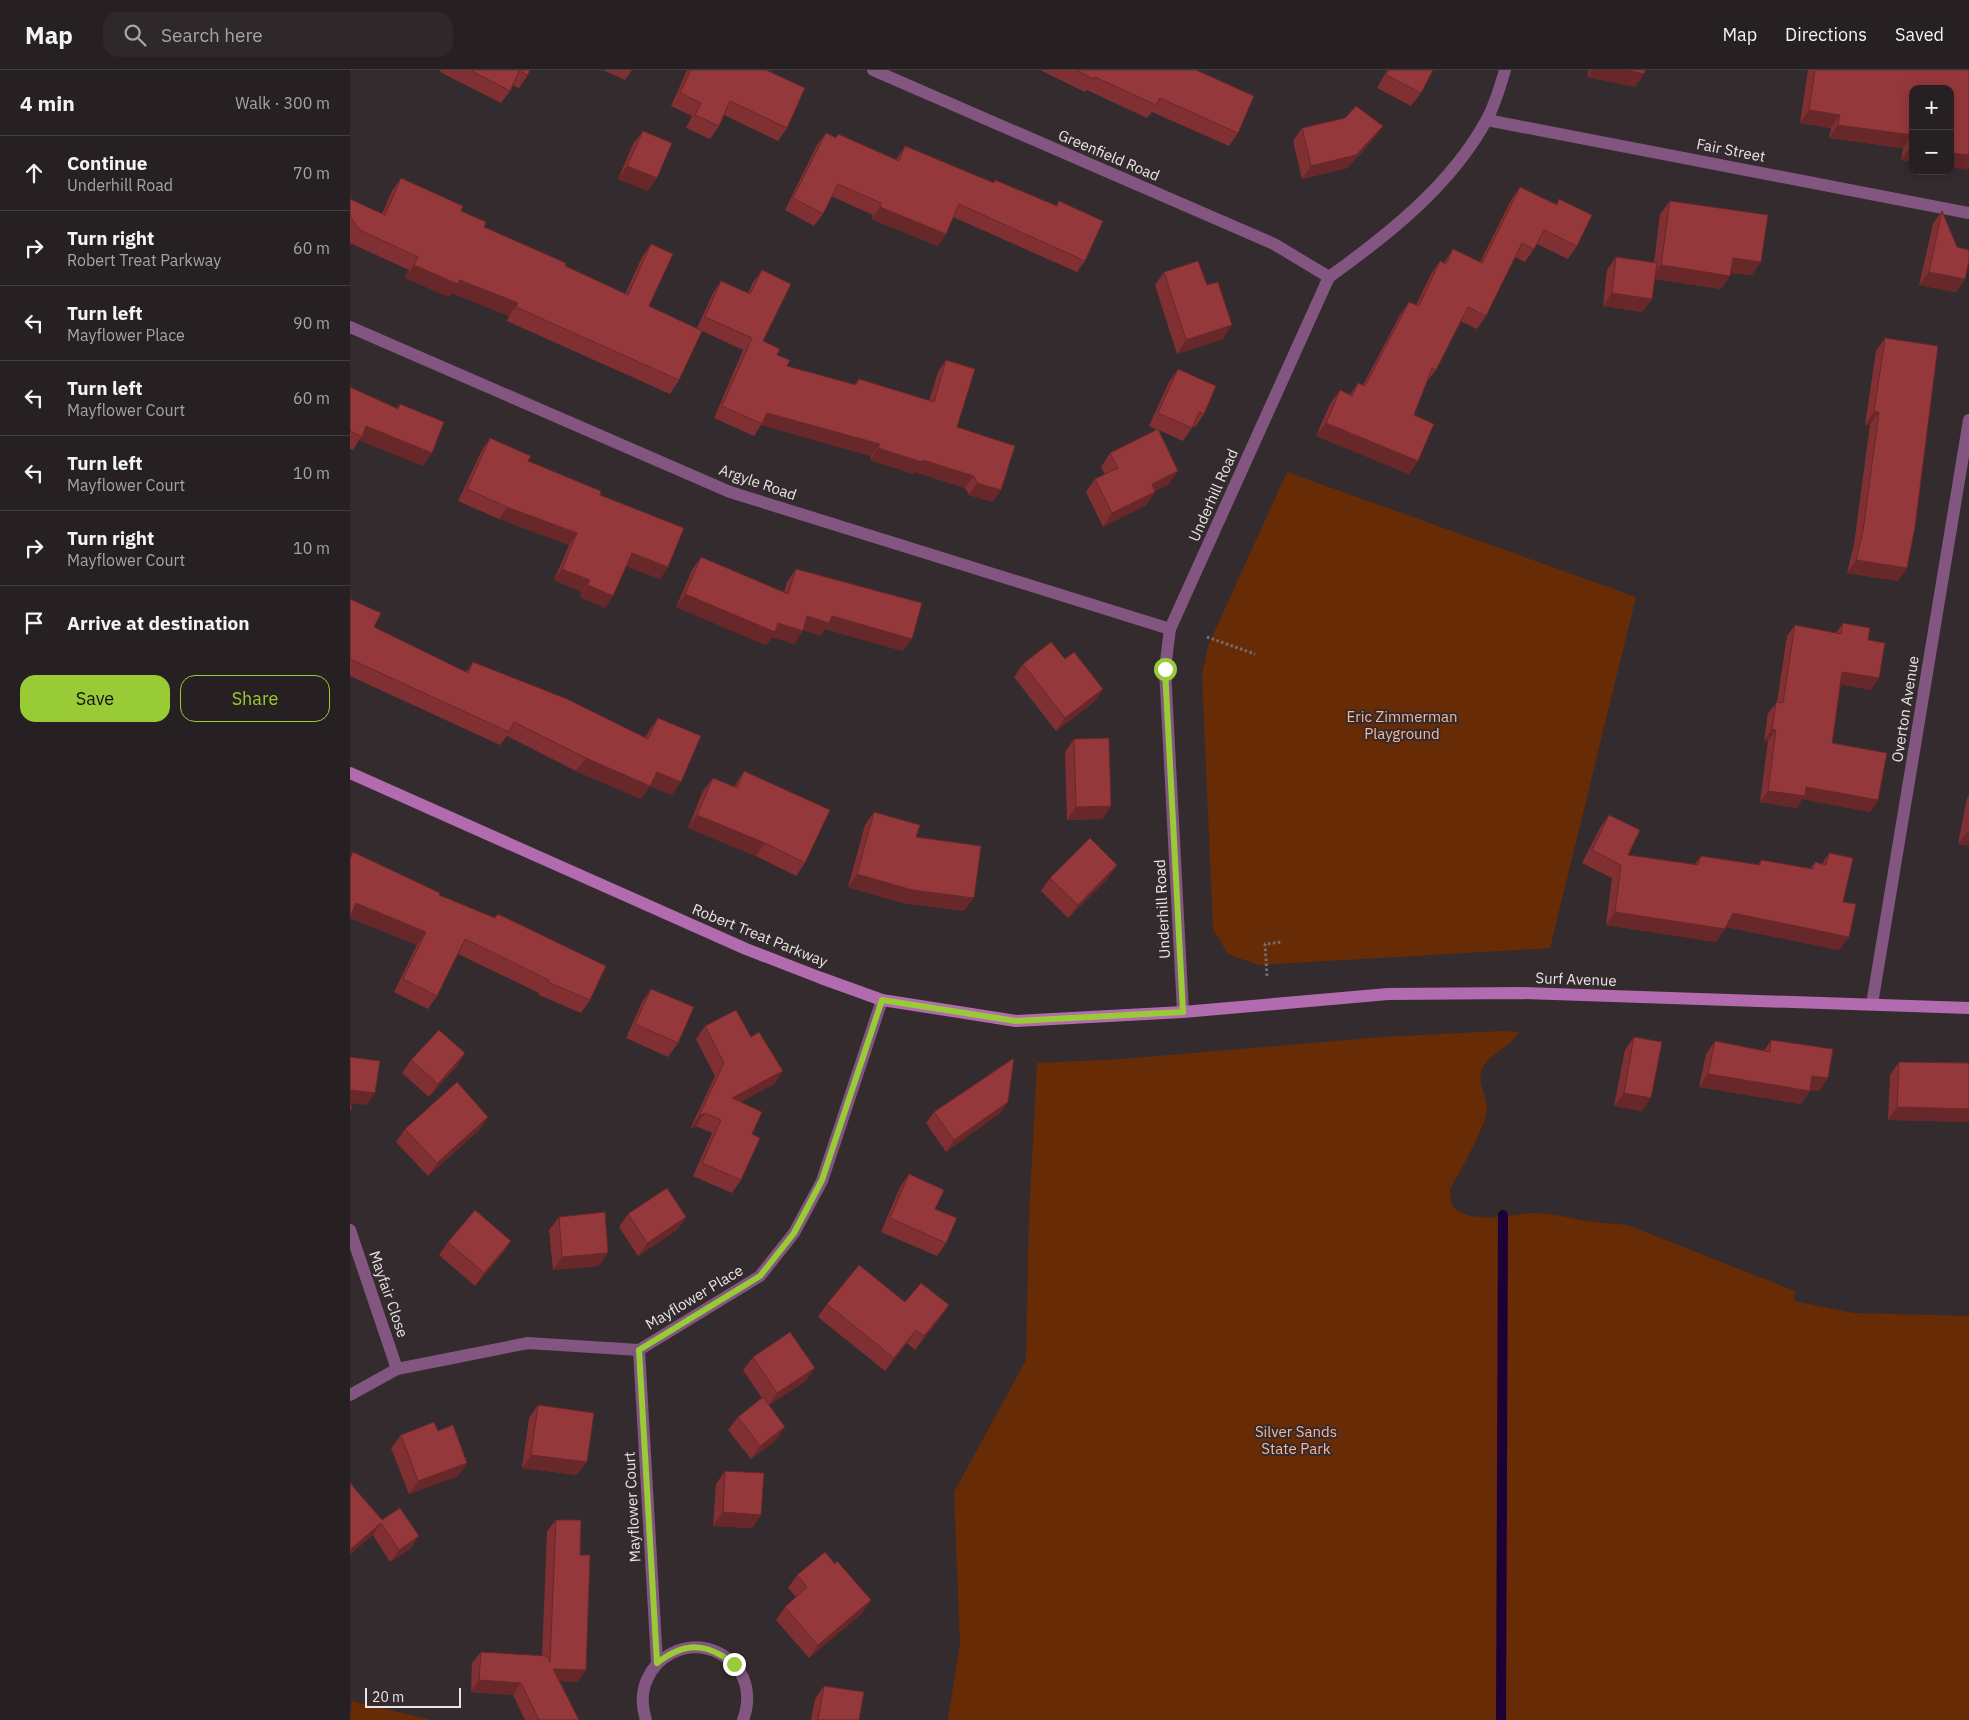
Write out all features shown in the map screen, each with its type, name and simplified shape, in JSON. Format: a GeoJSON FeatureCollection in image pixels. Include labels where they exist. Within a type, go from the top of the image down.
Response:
{"type":"FeatureCollection","features":[{"type":"Feature","properties":{"kind":"street","name":"Greenfield Road"},"geometry":{"type":"LineString","coordinates":[[873,70],[1274,244],[1329,277]]}},
{"type":"Feature","properties":{"kind":"street"},"geometry":{"type":"LineString","coordinates":[[1329,277],[1376,244],[1460,160],[1487,120],[1505,70]]}},
{"type":"Feature","properties":{"kind":"street","name":"Fair Street"},"geometry":{"type":"LineString","coordinates":[[1487,120],[1969,213]]}},
{"type":"Feature","properties":{"kind":"street","name":"Underhill Road"},"geometry":{"type":"LineString","coordinates":[[1183,1012],[1165,669],[1170,629],[1329,277]]}},
{"type":"Feature","properties":{"kind":"street","name":"Argyle Road"},"geometry":{"type":"LineString","coordinates":[[350,327],[730,492],[1170,629]]}},
{"type":"Feature","properties":{"kind":"street","name":"Overton Avenue"},"geometry":{"type":"LineString","coordinates":[[1872,1004],[1969,420]]}},
{"type":"Feature","properties":{"kind":"street","name":"Robert Treat Parkway"},"geometry":{"type":"LineString","coordinates":[[350,773],[746,949],[882,1000],[1016,1021],[1183,1012]]}},
{"type":"Feature","properties":{"kind":"street","name":"Surf Avenue"},"geometry":{"type":"LineString","coordinates":[[1183,1012],[1388,994],[1521,993],[1969,1008]]}},
{"type":"Feature","properties":{"kind":"street","name":"Mayflower Place"},"geometry":{"type":"LineString","coordinates":[[350,1395],[397,1369],[528,1343],[639,1350],[760,1276],[794,1233],[822,1180],[882,1000]]}},
{"type":"Feature","properties":{"kind":"street","name":"Mayfair Close"},"geometry":{"type":"LineString","coordinates":[[350,1230],[397,1369]]}},
{"type":"Feature","properties":{"kind":"street","name":"Mayflower Court"},"geometry":{"type":"LineString","coordinates":[[639,1350],[657,1663]]}},
{"type":"Feature","properties":{"kind":"street"},"geometry":{"type":"LineString","coordinates":[[646,1720],[642,1707],[642,1691],[647,1676],[657,1663],[670,1653],[687,1647],[704,1648],[720,1653],[734,1664],[743,1678],[748,1694],[743,1720]]}},
{"type":"Feature","properties":{"kind":"path"},"geometry":{"type":"LineString","coordinates":[[1207,638],[1255,654]]}},
{"type":"Feature","properties":{"kind":"path"},"geometry":{"type":"LineString","coordinates":[[1267,976],[1265,944],[1282,942]]}},
{"type":"Feature","properties":{"kind":"green space","name":"Eric Zimmerman Playground"},"geometry":{"type":"Polygon","coordinates":[[[1287,472],[1636,597],[1550,948],[1258,965],[1228,954],[1213,929],[1202,675],[1208,646],[1287,472]]]}},
{"type":"Feature","properties":{"kind":"green space","name":"Silver Sands State Park"},"geometry":{"type":"Polygon","coordinates":[[[1502,1031],[1519,1032],[1511,1042],[1485,1063],[1482,1069],[1480,1080],[1487,1110],[1477,1139],[1450,1190],[1451,1202],[1457,1210],[1465,1214],[1481,1217],[1542,1213],[1630,1226],[1795,1291],[1794,1301],[1854,1313],[1969,1316],[1969,1720],[948,1720],[960,1644],[954,1492],[1026,1360],[1029,1216],[1037,1063],[1122,1059],[1382,1037],[1502,1031]]]}},
{"type":"Feature","properties":{"kind":"green space"},"geometry":{"type":"Polygon","coordinates":[[[352,1701],[428,1719],[429,1720],[350,1720],[352,1701]]]}},
{"type":"Feature","properties":{"kind":"building"},"geometry":{"type":"Polygon","coordinates":[[[470,70],[530,70],[528,75],[519,71],[510,91],[470,70]]]}},
{"type":"Feature","properties":{"kind":"building"},"geometry":{"type":"Polygon","coordinates":[[[691,70],[766,70],[805,88],[787,128],[730,101],[719,126],[695,115],[701,103],[680,93],[691,70]]]}},
{"type":"Feature","properties":{"kind":"building"},"geometry":{"type":"Polygon","coordinates":[[[1076,70],[1196,70],[1254,96],[1238,133],[1160,98],[1156,105],[1076,70]]]}},
{"type":"Feature","properties":{"kind":"building"},"geometry":{"type":"Polygon","coordinates":[[[1389,70],[1433,70],[1421,93],[1386,75],[1389,70]]]}},
{"type":"Feature","properties":{"kind":"building"},"geometry":{"type":"Polygon","coordinates":[[[1626,70],[1645,70],[1644,74],[1626,70]]]}},
{"type":"Feature","properties":{"kind":"building"},"geometry":{"type":"Polygon","coordinates":[[[1815,70],[1969,70],[1969,155],[1954,153],[1954,85],[1909,85],[1909,135],[1838,125],[1840,115],[1809,110],[1815,70]]]}},
{"type":"Feature","properties":{"kind":"building"},"geometry":{"type":"Polygon","coordinates":[[[1356,106],[1383,126],[1356,155],[1311,166],[1302,128],[1345,118],[1356,106]]]}},
{"type":"Feature","properties":{"kind":"building"},"geometry":{"type":"Polygon","coordinates":[[[643,131],[672,143],[657,178],[627,166],[643,131]]]}},
{"type":"Feature","properties":{"kind":"building"},"geometry":{"type":"Polygon","coordinates":[[[826,133],[836,138],[838,134],[899,161],[905,146],[994,183],[995,180],[1057,206],[1059,201],[1103,221],[1085,261],[959,204],[946,234],[880,207],[881,203],[838,184],[823,214],[793,198],[826,133]]]}},
{"type":"Feature","properties":{"kind":"building"},"geometry":{"type":"Polygon","coordinates":[[[401,178],[463,206],[461,211],[486,222],[484,227],[566,263],[565,266],[628,295],[651,244],[673,254],[649,306],[702,331],[679,380],[516,307],[518,303],[460,280],[458,284],[414,265],[418,257],[360,230],[350,217],[350,199],[385,215],[401,178]]]}},
{"type":"Feature","properties":{"kind":"building"},"geometry":{"type":"Polygon","coordinates":[[[1520,187],[1557,205],[1559,199],[1592,215],[1577,246],[1544,230],[1534,249],[1522,243],[1486,316],[1468,307],[1436,370],[1432,368],[1414,415],[1434,424],[1418,461],[1326,423],[1340,390],[1352,396],[1358,383],[1365,386],[1409,302],[1419,306],[1440,261],[1446,264],[1453,249],[1482,263],[1520,187]]]}},
{"type":"Feature","properties":{"kind":"building"},"geometry":{"type":"Polygon","coordinates":[[[1670,201],[1768,215],[1761,262],[1733,258],[1730,276],[1661,265],[1670,201]]]}},
{"type":"Feature","properties":{"kind":"building"},"geometry":{"type":"Polygon","coordinates":[[[1942,211],[1957,247],[1969,250],[1969,261],[1965,279],[1929,272],[1942,211]]]}},
{"type":"Feature","properties":{"kind":"building"},"geometry":{"type":"Polygon","coordinates":[[[1616,257],[1657,263],[1652,299],[1612,293],[1616,257]]]}},
{"type":"Feature","properties":{"kind":"building"},"geometry":{"type":"Polygon","coordinates":[[[1198,261],[1207,285],[1218,282],[1232,325],[1186,340],[1164,272],[1198,261]]]}},
{"type":"Feature","properties":{"kind":"building"},"geometry":{"type":"Polygon","coordinates":[[[762,270],[791,284],[763,341],[780,349],[777,355],[790,360],[787,366],[856,385],[859,379],[934,402],[946,360],[975,369],[957,427],[1015,446],[1001,490],[977,483],[974,476],[878,448],[880,444],[767,413],[762,424],[722,406],[752,338],[705,317],[721,281],[750,294],[762,270]]]}},
{"type":"Feature","properties":{"kind":"building"},"geometry":{"type":"Polygon","coordinates":[[[1885,338],[1938,346],[1915,527],[1907,568],[1856,560],[1863,531],[1879,412],[1874,412],[1885,338]]]}},
{"type":"Feature","properties":{"kind":"building"},"geometry":{"type":"Polygon","coordinates":[[[1178,369],[1216,386],[1204,414],[1199,412],[1192,428],[1158,413],[1178,369]]]}},
{"type":"Feature","properties":{"kind":"building"},"geometry":{"type":"Polygon","coordinates":[[[350,387],[398,409],[400,404],[444,422],[432,453],[366,426],[362,437],[350,431],[350,387]]]}},
{"type":"Feature","properties":{"kind":"building"},"geometry":{"type":"Polygon","coordinates":[[[1158,429],[1178,471],[1152,484],[1155,492],[1112,513],[1095,479],[1118,468],[1110,453],[1158,429]]]}},
{"type":"Feature","properties":{"kind":"building"},"geometry":{"type":"Polygon","coordinates":[[[490,438],[531,456],[528,461],[601,491],[600,495],[684,528],[668,567],[632,553],[613,596],[588,585],[590,580],[562,569],[577,533],[507,507],[467,489],[490,438]]]}},
{"type":"Feature","properties":{"kind":"building"},"geometry":{"type":"Polygon","coordinates":[[[701,557],[788,594],[796,569],[922,603],[912,639],[832,616],[829,623],[807,616],[803,631],[778,623],[775,632],[685,594],[701,557]]]}},
{"type":"Feature","properties":{"kind":"building"},"geometry":{"type":"Polygon","coordinates":[[[350,599],[381,613],[374,627],[468,673],[473,662],[567,699],[648,739],[658,718],[701,736],[681,782],[657,772],[650,786],[586,758],[514,722],[509,732],[350,659],[350,599]]]}},
{"type":"Feature","properties":{"kind":"building"},"geometry":{"type":"Polygon","coordinates":[[[1843,623],[1870,628],[1868,640],[1885,643],[1879,678],[1842,672],[1832,743],[1887,753],[1878,800],[1806,787],[1805,796],[1768,791],[1776,730],[1772,729],[1776,702],[1783,703],[1795,625],[1841,634],[1843,623]]]}},
{"type":"Feature","properties":{"kind":"building"},"geometry":{"type":"Polygon","coordinates":[[[1051,642],[1065,659],[1074,652],[1103,689],[1065,718],[1023,664],[1051,642]]]}},
{"type":"Feature","properties":{"kind":"building"},"geometry":{"type":"Polygon","coordinates":[[[1109,738],[1111,806],[1076,807],[1074,739],[1109,738]]]}},
{"type":"Feature","properties":{"kind":"building"},"geometry":{"type":"Polygon","coordinates":[[[744,771],[830,810],[805,863],[765,843],[697,815],[713,778],[737,788],[744,771]]]}},
{"type":"Feature","properties":{"kind":"building"},"geometry":{"type":"Polygon","coordinates":[[[874,812],[920,825],[916,837],[981,846],[974,898],[912,890],[857,874],[874,812]]]}},
{"type":"Feature","properties":{"kind":"building"},"geometry":{"type":"Polygon","coordinates":[[[1609,815],[1640,830],[1628,855],[1698,865],[1701,856],[1760,865],[1761,860],[1813,869],[1815,862],[1826,865],[1829,853],[1853,858],[1843,902],[1856,904],[1849,937],[1733,913],[1725,929],[1615,912],[1621,865],[1592,850],[1609,815]]]}},
{"type":"Feature","properties":{"kind":"building"},"geometry":{"type":"Polygon","coordinates":[[[1090,838],[1117,865],[1078,905],[1050,878],[1090,838]]]}},
{"type":"Feature","properties":{"kind":"building"},"geometry":{"type":"Polygon","coordinates":[[[353,852],[440,893],[439,895],[495,918],[498,914],[606,966],[590,1000],[548,982],[549,980],[465,939],[437,996],[403,979],[426,932],[356,903],[350,917],[350,859],[353,852]]]}},
{"type":"Feature","properties":{"kind":"building"},"geometry":{"type":"Polygon","coordinates":[[[651,989],[694,1007],[678,1043],[635,1024],[651,989]]]}},
{"type":"Feature","properties":{"kind":"building"},"geometry":{"type":"Polygon","coordinates":[[[736,1010],[751,1037],[759,1032],[783,1071],[732,1098],[762,1112],[752,1134],[760,1138],[741,1180],[702,1163],[721,1120],[705,1113],[699,1116],[724,1063],[705,1026],[736,1010]]]}},
{"type":"Feature","properties":{"kind":"building"},"geometry":{"type":"Polygon","coordinates":[[[439,1030],[465,1053],[438,1084],[411,1060],[439,1030]]]}},
{"type":"Feature","properties":{"kind":"building"},"geometry":{"type":"Polygon","coordinates":[[[1634,1037],[1662,1042],[1651,1098],[1624,1093],[1634,1037]]]}},
{"type":"Feature","properties":{"kind":"building"},"geometry":{"type":"Polygon","coordinates":[[[1771,1040],[1833,1049],[1828,1078],[1812,1076],[1810,1091],[1708,1074],[1715,1041],[1770,1052],[1771,1040]]]}},
{"type":"Feature","properties":{"kind":"building"},"geometry":{"type":"Polygon","coordinates":[[[350,1057],[380,1061],[375,1093],[350,1090],[350,1057]]]}},
{"type":"Feature","properties":{"kind":"building"},"geometry":{"type":"Polygon","coordinates":[[[1014,1058],[1008,1102],[954,1140],[934,1112],[1014,1058]]]}},
{"type":"Feature","properties":{"kind":"building"},"geometry":{"type":"Polygon","coordinates":[[[1899,1062],[1969,1063],[1969,1109],[1897,1107],[1899,1062]]]}},
{"type":"Feature","properties":{"kind":"building"},"geometry":{"type":"Polygon","coordinates":[[[457,1082],[488,1117],[437,1163],[405,1129],[457,1082]]]}},
{"type":"Feature","properties":{"kind":"building"},"geometry":{"type":"Polygon","coordinates":[[[909,1174],[944,1190],[935,1209],[957,1218],[946,1243],[890,1218],[909,1174]]]}},
{"type":"Feature","properties":{"kind":"building"},"geometry":{"type":"Polygon","coordinates":[[[667,1188],[686,1217],[647,1243],[628,1214],[667,1188]]]}},
{"type":"Feature","properties":{"kind":"building"},"geometry":{"type":"Polygon","coordinates":[[[475,1210],[511,1241],[484,1273],[448,1242],[475,1210]]]}},
{"type":"Feature","properties":{"kind":"building"},"geometry":{"type":"Polygon","coordinates":[[[605,1212],[608,1253],[562,1257],[559,1217],[605,1212]]]}},
{"type":"Feature","properties":{"kind":"building"},"geometry":{"type":"Polygon","coordinates":[[[859,1265],[905,1302],[921,1283],[949,1305],[924,1336],[916,1330],[894,1358],[827,1304],[859,1265]]]}},
{"type":"Feature","properties":{"kind":"building"},"geometry":{"type":"Polygon","coordinates":[[[790,1332],[815,1368],[777,1393],[753,1357],[790,1332]]]}},
{"type":"Feature","properties":{"kind":"building"},"geometry":{"type":"Polygon","coordinates":[[[763,1397],[785,1427],[760,1446],[738,1417],[763,1397]]]}},
{"type":"Feature","properties":{"kind":"building"},"geometry":{"type":"Polygon","coordinates":[[[538,1405],[594,1413],[587,1462],[531,1455],[538,1405]]]}},
{"type":"Feature","properties":{"kind":"building"},"geometry":{"type":"Polygon","coordinates":[[[434,1422],[438,1431],[453,1425],[467,1463],[418,1481],[401,1435],[434,1422]]]}},
{"type":"Feature","properties":{"kind":"building"},"geometry":{"type":"Polygon","coordinates":[[[725,1471],[764,1473],[761,1515],[723,1512],[725,1471]]]}},
{"type":"Feature","properties":{"kind":"building"},"geometry":{"type":"Polygon","coordinates":[[[350,1483],[382,1520],[400,1508],[419,1536],[399,1550],[381,1523],[351,1549],[350,1483]]]}},
{"type":"Feature","properties":{"kind":"building"},"geometry":{"type":"Polygon","coordinates":[[[556,1520],[581,1520],[580,1555],[590,1555],[586,1670],[553,1669],[579,1720],[539,1720],[521,1683],[479,1680],[481,1652],[547,1656],[550,1662],[556,1520]]]}},
{"type":"Feature","properties":{"kind":"building"},"geometry":{"type":"Polygon","coordinates":[[[825,1552],[835,1564],[837,1561],[871,1600],[818,1645],[785,1607],[807,1587],[797,1575],[825,1552]]]}},
{"type":"Feature","properties":{"kind":"building"},"geometry":{"type":"Polygon","coordinates":[[[824,1686],[864,1692],[859,1720],[818,1720],[824,1686]]]}},
{"type":"Feature","properties":{"kind":"waterway"},"geometry":{"type":"LineString","coordinates":[[1501,1720],[1503,1215]]}},
{"type":"Feature","properties":{"kind":"route"},"geometry":{"type":"LineString","coordinates":[[734,1664],[720,1653],[704,1648],[687,1647],[670,1653],[657,1663],[639,1350],[760,1276],[794,1233],[822,1180],[882,1000],[1016,1021],[1183,1012],[1165,669]]}}]}
